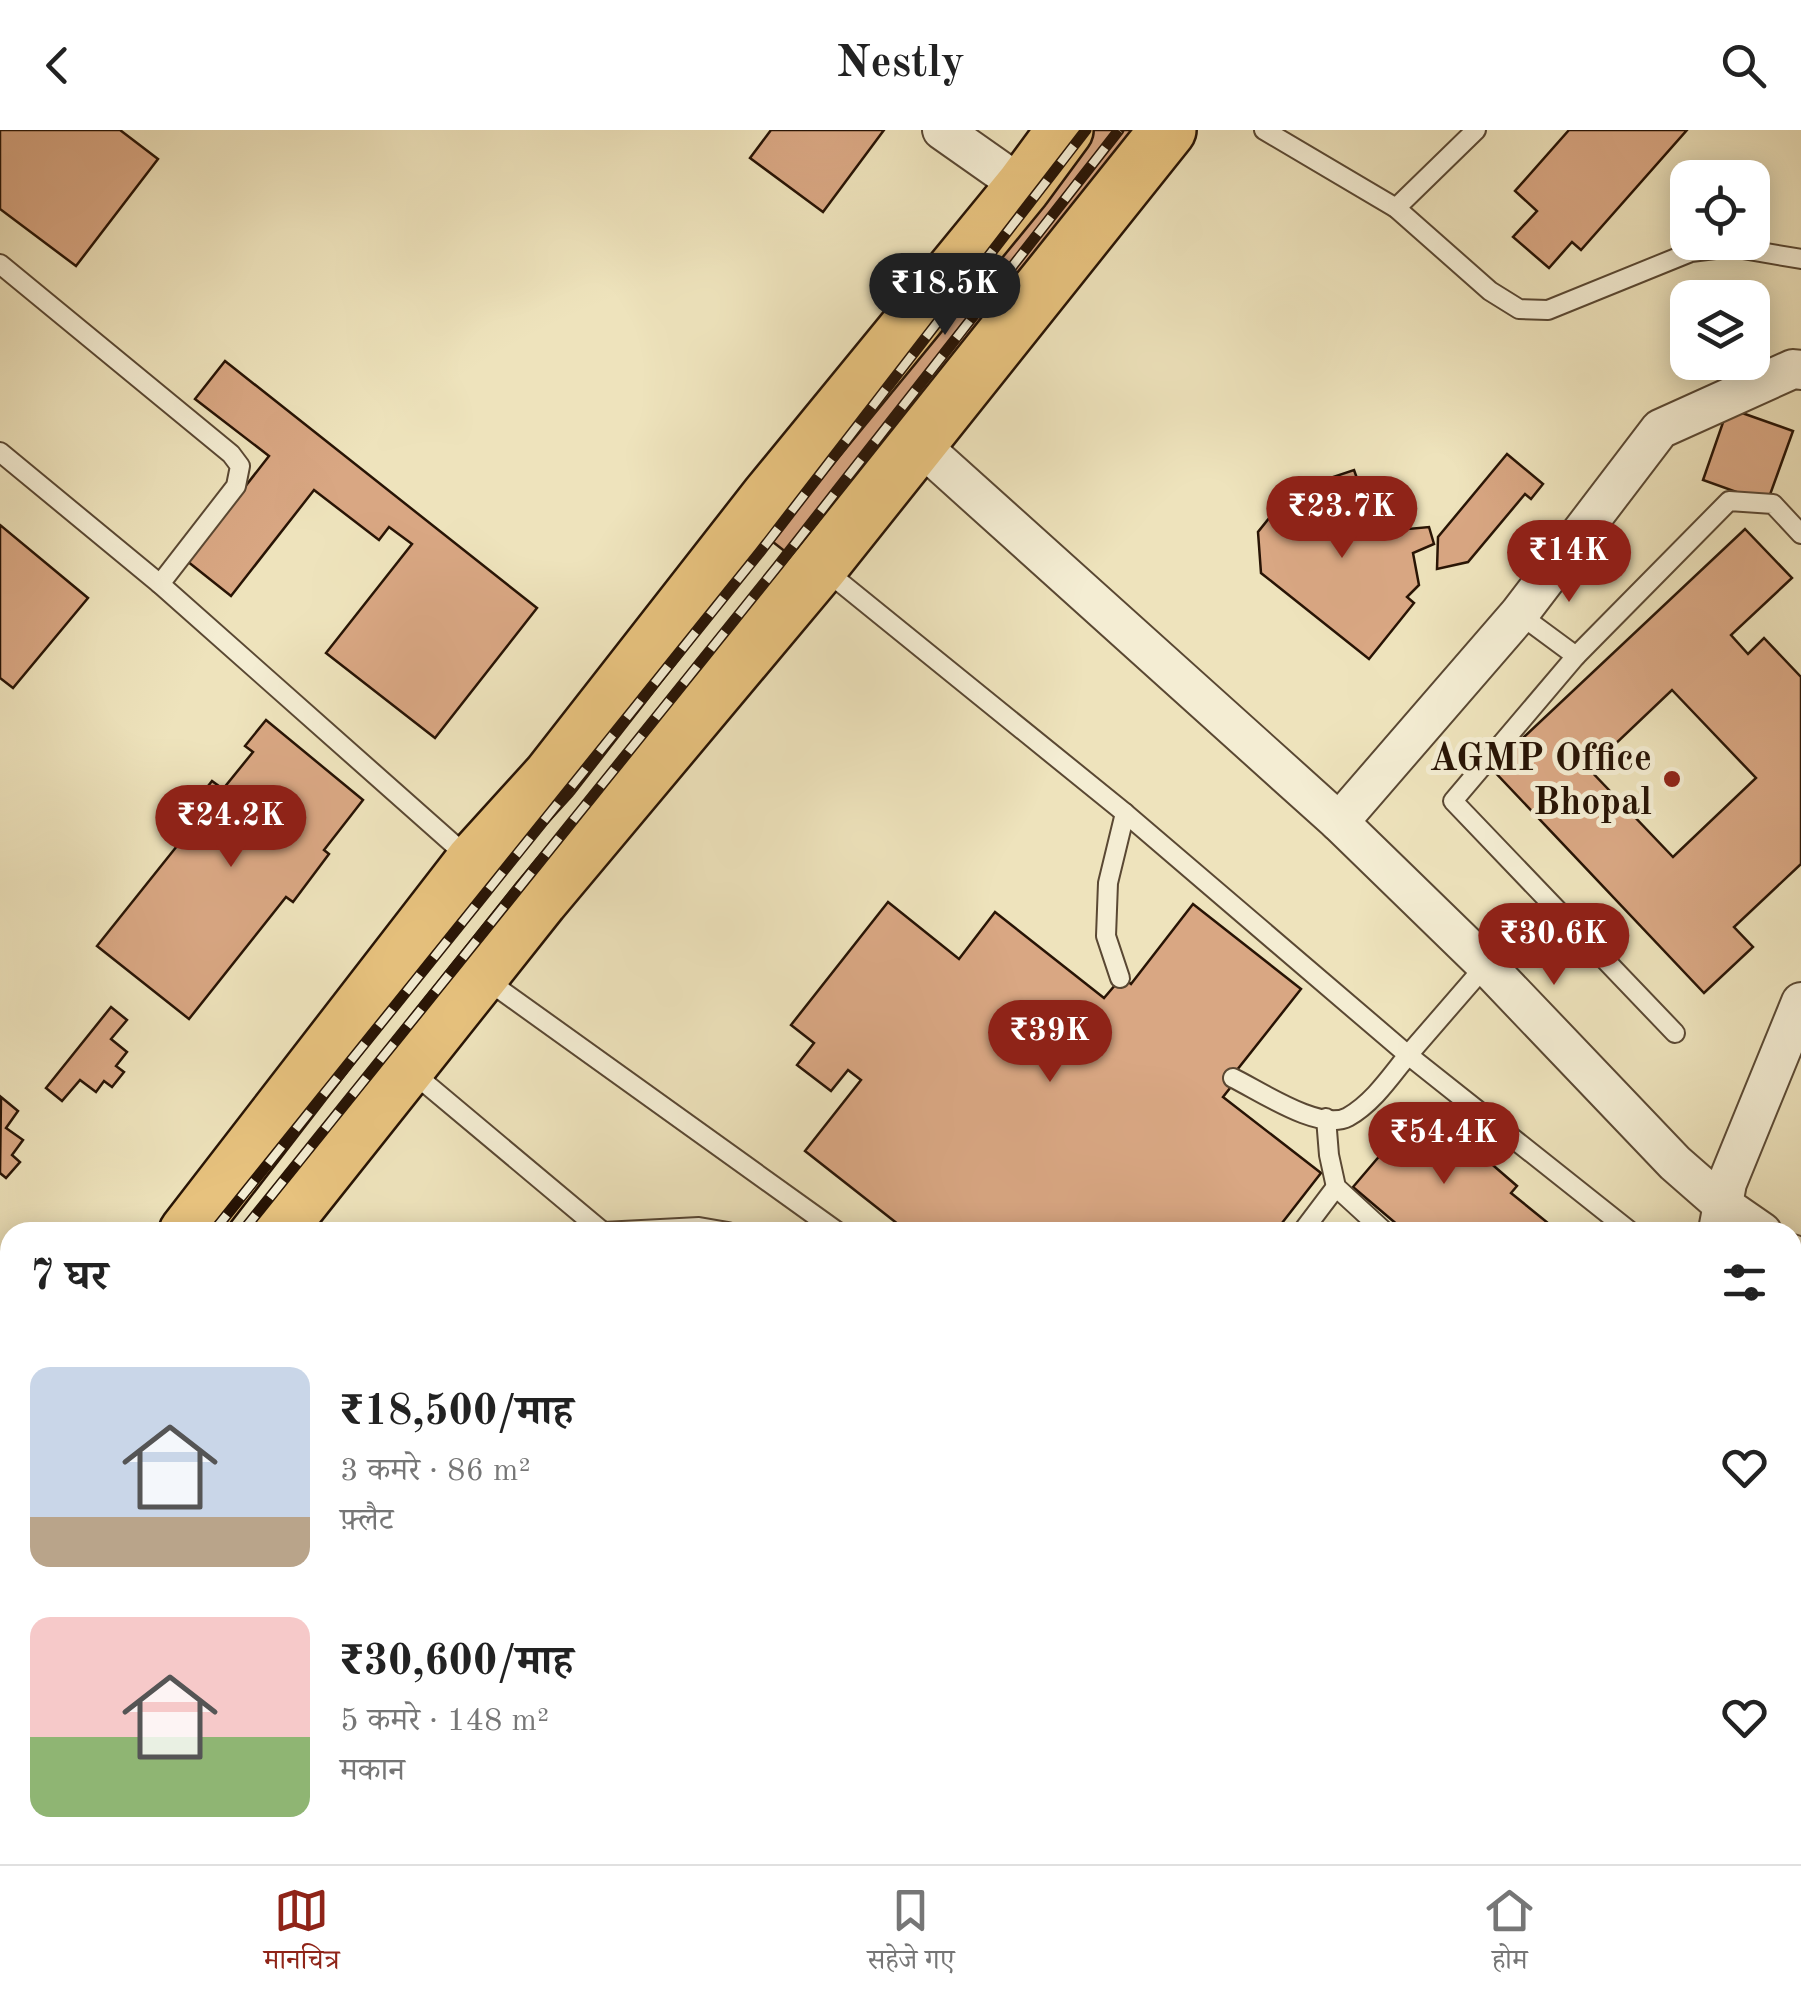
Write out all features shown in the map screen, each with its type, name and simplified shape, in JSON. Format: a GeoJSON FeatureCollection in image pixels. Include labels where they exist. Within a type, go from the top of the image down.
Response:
{"type":"FeatureCollection","features":[{"type":"Feature","properties":{"kind":"main road"},"geometry":{"type":"LineString","coordinates":[[196,1222],[473,862],[550,776],[769,496],[1023,187],[1065,130]]}},
{"type":"Feature","properties":{"kind":"main road"},"geometry":{"type":"LineString","coordinates":[[284,1222],[480,975],[820,566],[1168,130]]}},
{"type":"Feature","properties":{"kind":"street"},"geometry":{"type":"LineString","coordinates":[[942,130],[1023,187]]}},
{"type":"Feature","properties":{"kind":"street"},"geometry":{"type":"LineString","coordinates":[[1339,822],[1519,614],[1660,429],[1792,368],[1801,370]]}},
{"type":"Feature","properties":{"kind":"street"},"geometry":{"type":"LineString","coordinates":[[918,444],[1339,822],[1486,965],[1674,1163],[1720,1219]]}},
{"type":"Feature","properties":{"kind":"street"},"geometry":{"type":"LineString","coordinates":[[1720,1219],[1727,1183],[1801,1002]]}},
{"type":"Feature","properties":{"kind":"lane"},"geometry":{"type":"LineString","coordinates":[[1264,130],[1396,208],[1490,292],[1518,308],[1548,310],[1691,252],[1731,247],[1801,258]]}},
{"type":"Feature","properties":{"kind":"lane"},"geometry":{"type":"LineString","coordinates":[[1396,208],[1476,130]]}},
{"type":"Feature","properties":{"kind":"lane"},"geometry":{"type":"LineString","coordinates":[[0,264],[231,454],[240,466],[236,486],[160,584]]}},
{"type":"Feature","properties":{"kind":"lane"},"geometry":{"type":"LineString","coordinates":[[0,452],[160,584],[473,862]]}},
{"type":"Feature","properties":{"kind":"lane"},"geometry":{"type":"LineString","coordinates":[[1675,1034],[1453,801],[1576,656],[1729,501],[1774,504],[1800,531]]}},
{"type":"Feature","properties":{"kind":"lane"},"geometry":{"type":"LineString","coordinates":[[820,566],[1125,814],[1408,1055],[1618,1222]]}},
{"type":"Feature","properties":{"kind":"lane"},"geometry":{"type":"LineString","coordinates":[[1519,614],[1576,656]]}},
{"type":"Feature","properties":{"kind":"lane"},"geometry":{"type":"LineString","coordinates":[[1120,978],[1106,936],[1108,884],[1125,814]]}},
{"type":"Feature","properties":{"kind":"lane"},"geometry":{"type":"LineString","coordinates":[[1234,1078],[1312,1118],[1345,1119],[1377,1094],[1486,965]]}},
{"type":"Feature","properties":{"kind":"lane"},"geometry":{"type":"LineString","coordinates":[[480,975],[824,1222]]}},
{"type":"Feature","properties":{"kind":"lane"},"geometry":{"type":"LineString","coordinates":[[408,1068],[591,1222]]}},
{"type":"Feature","properties":{"kind":"lane"},"geometry":{"type":"LineString","coordinates":[[1326,1118],[1336,1188],[1374,1222]]}},
{"type":"Feature","properties":{"kind":"lane"},"geometry":{"type":"LineString","coordinates":[[1310,1222],[1336,1188]]}},
{"type":"Feature","properties":{"kind":"building"},"geometry":{"type":"Polygon","coordinates":[[[0,130],[120,130],[158,159],[76,266],[0,209],[0,130]]]}},
{"type":"Feature","properties":{"kind":"building"},"geometry":{"type":"Polygon","coordinates":[[[771,130],[884,130],[823,212],[750,158],[771,130]]]}},
{"type":"Feature","properties":{"kind":"building"},"geometry":{"type":"Polygon","coordinates":[[[1033,130],[1184,130],[824,582],[731,509],[1033,130]]]}},
{"type":"Feature","properties":{"kind":"building"},"geometry":{"type":"Polygon","coordinates":[[[1569,130],[1687,130],[1581,250],[1572,242],[1549,268],[1513,237],[1537,211],[1515,191],[1569,130]]]}},
{"type":"Feature","properties":{"kind":"building"},"geometry":{"type":"Polygon","coordinates":[[[225,361],[537,608],[435,738],[326,653],[412,544],[389,527],[379,540],[314,490],[231,596],[187,561],[269,456],[195,399],[225,361]]]}},
{"type":"Feature","properties":{"kind":"building"},"geometry":{"type":"Polygon","coordinates":[[[1728,408],[1793,431],[1767,503],[1703,480],[1728,408]]]}},
{"type":"Feature","properties":{"kind":"building"},"geometry":{"type":"Polygon","coordinates":[[[1507,454],[1543,484],[1531,499],[1525,494],[1468,562],[1437,569],[1438,537],[1507,454]]]}},
{"type":"Feature","properties":{"kind":"building"},"geometry":{"type":"Polygon","coordinates":[[[1354,470],[1376,532],[1429,527],[1434,544],[1413,553],[1419,585],[1407,597],[1414,603],[1369,659],[1261,573],[1258,532],[1291,491],[1354,470]]]}},
{"type":"Feature","properties":{"kind":"building"},"geometry":{"type":"Polygon","coordinates":[[[0,525],[88,598],[13,688],[0,678],[0,525]]]}},
{"type":"Feature","properties":{"kind":"building"},"geometry":{"type":"Polygon","coordinates":[[[1745,529],[1792,578],[1731,635],[1748,654],[1764,638],[1801,677],[1801,864],[1734,927],[1753,947],[1704,993],[1491,768],[1745,529]],[[1672,690],[1589,769],[1673,857],[1756,778],[1672,690]]]}},
{"type":"Feature","properties":{"kind":"building"},"geometry":{"type":"Polygon","coordinates":[[[266,720],[363,800],[324,850],[329,854],[293,902],[286,897],[189,1019],[97,946],[189,831],[179,823],[212,781],[223,789],[253,752],[245,746],[266,720]]]}},
{"type":"Feature","properties":{"kind":"building"},"geometry":{"type":"Polygon","coordinates":[[[888,902],[959,959],[995,912],[1104,998],[1122,977],[1131,984],[1193,904],[1301,989],[1237,1070],[1241,1074],[1223,1097],[1321,1173],[1283,1222],[895,1222],[805,1151],[861,1080],[848,1070],[831,1091],[797,1065],[814,1043],[791,1025],[888,902]]]}},
{"type":"Feature","properties":{"kind":"building"},"geometry":{"type":"Polygon","coordinates":[[[111,1007],[127,1020],[111,1039],[127,1052],[116,1066],[124,1072],[112,1087],[104,1081],[96,1092],[80,1080],[62,1101],[46,1088],[111,1007]]]}},
{"type":"Feature","properties":{"kind":"building"},"geometry":{"type":"Polygon","coordinates":[[[1,1097],[18,1111],[6,1128],[23,1140],[12,1155],[20,1162],[6,1178],[0,1173],[1,1097]]]}},
{"type":"Feature","properties":{"kind":"building"},"geometry":{"type":"Polygon","coordinates":[[[1417,1112],[1459,1148],[1465,1141],[1517,1186],[1511,1193],[1547,1222],[1394,1222],[1353,1187],[1417,1112]]]}},
{"type":"Feature","properties":{"kind":"railway"},"geometry":{"type":"LineString","coordinates":[[221,1222],[760,552],[1086,130]]}},
{"type":"Feature","properties":{"kind":"railway"},"geometry":{"type":"LineString","coordinates":[[250,1222],[777,567],[1119,130]]}},
{"type":"Feature","properties":{"kind":"place","name":"AGMP Office Bhopal"},"geometry":{"type":"Point","coordinates":[1672,779]}}]}
